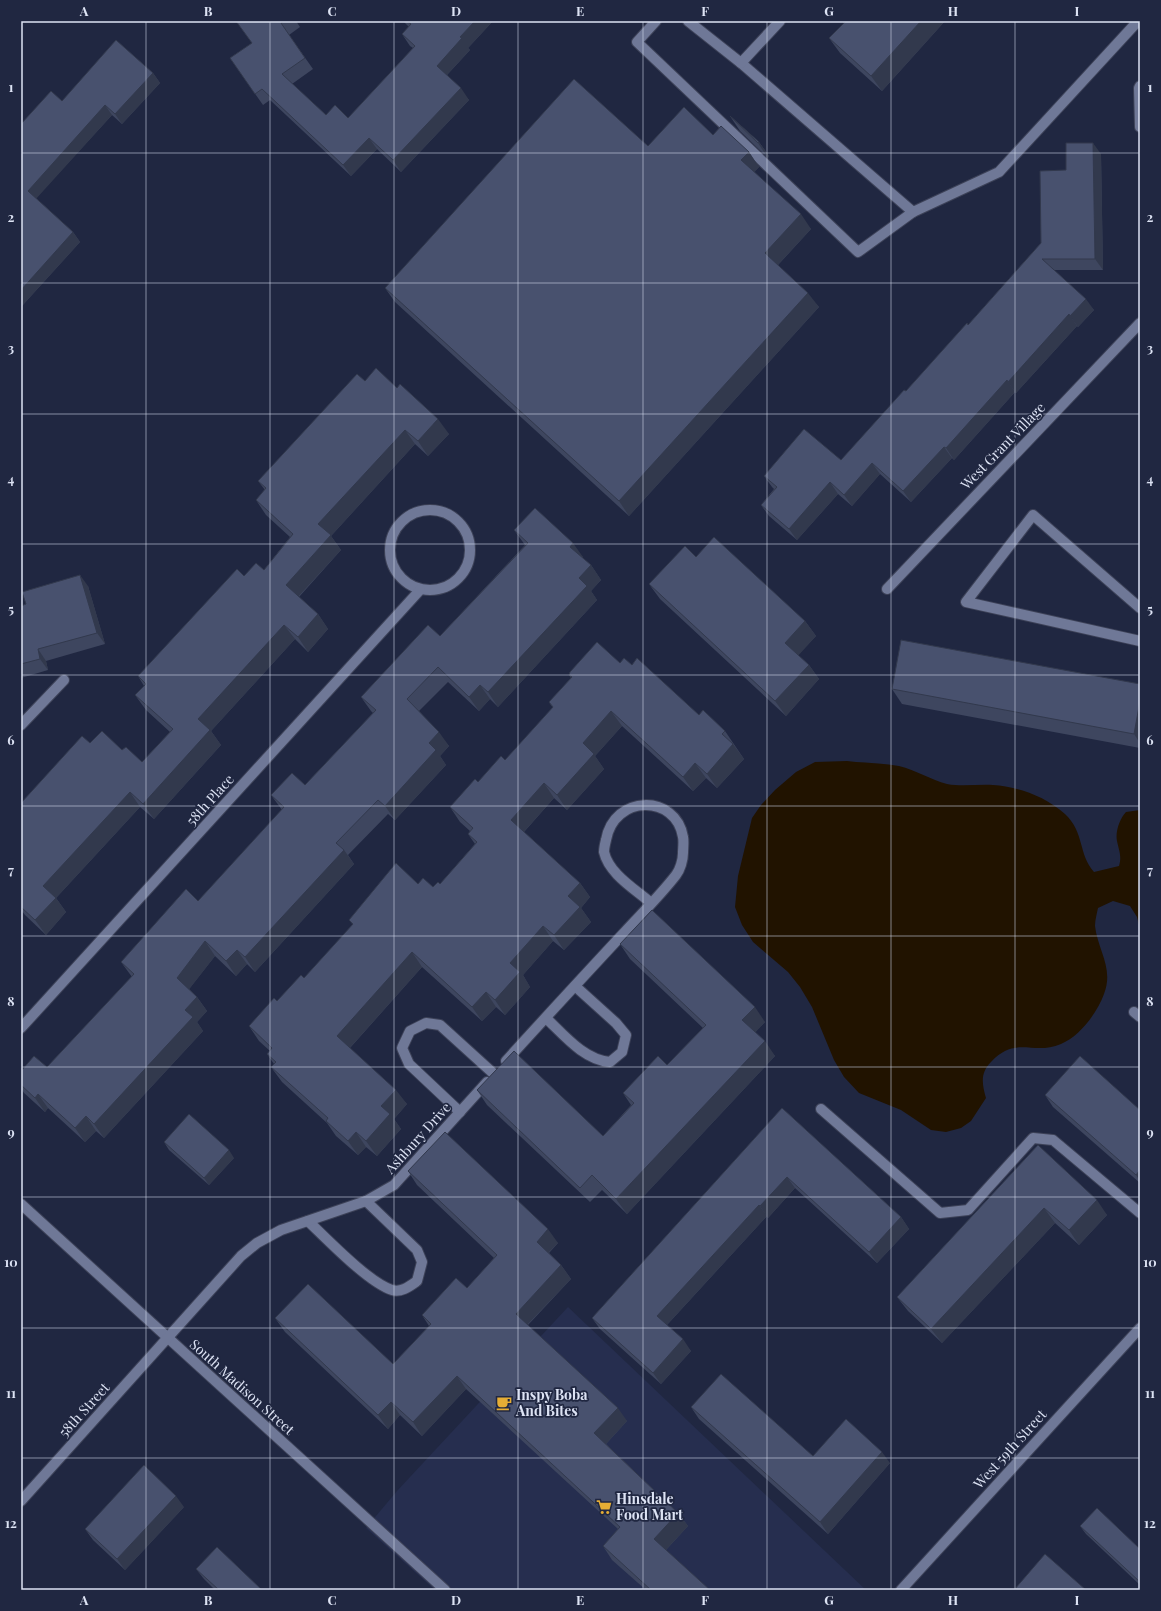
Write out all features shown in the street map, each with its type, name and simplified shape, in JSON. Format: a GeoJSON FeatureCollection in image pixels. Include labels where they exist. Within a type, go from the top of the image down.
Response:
{"type":"FeatureCollection","features":[{"type":"Feature","properties":{"kind":"street"},"geometry":{"type":"LineString","coordinates":[[656,21],[637,42],[858,252],[913,212],[999,172],[1138,21]]}},
{"type":"Feature","properties":{"kind":"street"},"geometry":{"type":"LineString","coordinates":[[688,21],[741,63],[913,212]]}},
{"type":"Feature","properties":{"kind":"street"},"geometry":{"type":"LineString","coordinates":[[741,63],[780,21]]}},
{"type":"Feature","properties":{"kind":"street"},"geometry":{"type":"LineString","coordinates":[[1140,86],[1138,88],[1140,127]]}},
{"type":"Feature","properties":{"kind":"street","name":"West Grant Village"},"geometry":{"type":"LineString","coordinates":[[887,589],[1140,323]]}},
{"type":"Feature","properties":{"kind":"street"},"geometry":{"type":"LineString","coordinates":[[419,510],[441,510],[459,520],[463,526],[470,538],[471,560],[460,578],[442,590],[420,590],[402,579],[391,561],[390,540],[401,521],[419,510]]}},
{"type":"Feature","properties":{"kind":"street"},"geometry":{"type":"LineString","coordinates":[[1140,608],[1033,515],[966,602],[1140,641]]}},
{"type":"Feature","properties":{"kind":"street","name":"58th Place"},"geometry":{"type":"LineString","coordinates":[[21,1028],[420,590]]}},
{"type":"Feature","properties":{"kind":"street"},"geometry":{"type":"LineString","coordinates":[[21,725],[64,680]]}},
{"type":"Feature","properties":{"kind":"street","name":"Ashbury Drive"},"geometry":{"type":"LineString","coordinates":[[169,1339],[241,1256],[257,1243],[281,1230],[366,1201],[394,1185],[677,874],[683,858],[683,837],[677,822],[665,810],[646,804],[630,807],[616,818],[607,834],[604,852],[614,871],[651,902]]}},
{"type":"Feature","properties":{"kind":"street"},"geometry":{"type":"LineString","coordinates":[[546,1018],[580,1050],[598,1061],[610,1062],[622,1052],[626,1035],[616,1023],[575,986]]}},
{"type":"Feature","properties":{"kind":"street"},"geometry":{"type":"LineString","coordinates":[[460,1112],[409,1064],[402,1048],[410,1031],[426,1023],[440,1026],[494,1074]]}},
{"type":"Feature","properties":{"kind":"street"},"geometry":{"type":"LineString","coordinates":[[821,1109],[940,1213],[968,1210],[1033,1138],[1053,1140],[1140,1214]]}},
{"type":"Feature","properties":{"kind":"street"},"geometry":{"type":"LineString","coordinates":[[308,1221],[372,1279],[392,1290],[405,1290],[417,1281],[422,1262],[416,1250],[366,1201]]}},
{"type":"Feature","properties":{"kind":"street","name":"South Madison Street"},"geometry":{"type":"LineString","coordinates":[[21,1204],[445,1590]]}},
{"type":"Feature","properties":{"kind":"street","name":"West 59th Street"},"geometry":{"type":"LineString","coordinates":[[901,1590],[1140,1328]]}},
{"type":"Feature","properties":{"kind":"street","name":"58th Street"},"geometry":{"type":"LineString","coordinates":[[21,1501],[169,1339]]}},
{"type":"Feature","properties":{"kind":"shaded area"},"geometry":{"type":"Polygon","coordinates":[[[847,761],[899,766],[947,784],[1003,786],[1022,790],[1040,797],[1065,814],[1071,821],[1079,836],[1089,865],[1094,872],[1119,866],[1120,856],[1117,837],[1118,825],[1126,812],[1140,810],[1140,929],[1137,917],[1130,906],[1113,901],[1098,908],[1095,926],[1106,968],[1107,985],[1097,1009],[1081,1030],[1061,1044],[1042,1048],[1025,1047],[1009,1049],[1000,1054],[987,1066],[985,1070],[983,1083],[986,1098],[971,1121],[961,1128],[946,1132],[931,1130],[901,1110],[859,1093],[844,1077],[834,1060],[812,1007],[800,987],[788,972],[753,942],[742,925],[735,907],[738,876],[752,818],[761,805],[775,790],[796,772],[815,762],[847,761]]]}},
{"type":"Feature","properties":{"kind":"shaded area"},"geometry":{"type":"Polygon","coordinates":[[[568,1307],[866,1590],[435,1590],[366,1528],[397,1491],[568,1307]]]}},
{"type":"Feature","properties":{"kind":"building"},"geometry":{"type":"Polygon","coordinates":[[[236,21],[284,21],[281,23],[305,58],[282,74],[326,115],[335,105],[348,118],[415,46],[402,34],[411,24],[407,21],[475,21],[437,66],[461,88],[393,160],[369,138],[343,165],[262,89],[255,94],[230,58],[252,43],[236,21]]]}},
{"type":"Feature","properties":{"kind":"building"},"geometry":{"type":"Polygon","coordinates":[[[846,21],[921,21],[871,76],[829,38],[846,21]]]}},
{"type":"Feature","properties":{"kind":"building"},"geometry":{"type":"Polygon","coordinates":[[[116,40],[153,73],[115,114],[105,105],[28,191],[73,232],[21,290],[21,124],[51,91],[62,101],[116,40]]]}},
{"type":"Feature","properties":{"kind":"building"},"geometry":{"type":"Polygon","coordinates":[[[574,79],[648,146],[684,107],[713,135],[721,126],[749,152],[741,160],[801,214],[765,253],[808,293],[619,501],[385,288],[574,79]]]}},
{"type":"Feature","properties":{"kind":"building"},"geometry":{"type":"Polygon","coordinates":[[[730,116],[759,142],[758,143],[730,116]]]}},
{"type":"Feature","properties":{"kind":"building"},"geometry":{"type":"Polygon","coordinates":[[[1066,143],[1093,143],[1095,259],[1042,259],[1086,299],[1070,316],[1069,314],[1008,382],[1007,380],[946,448],[944,447],[903,491],[872,463],[844,495],[830,482],[789,529],[761,505],[777,487],[764,476],[804,429],[841,460],[967,323],[968,325],[1041,243],[1040,171],[1066,170],[1066,143]]]}},
{"type":"Feature","properties":{"kind":"building"},"geometry":{"type":"Polygon","coordinates":[[[376,368],[397,388],[400,384],[438,419],[418,441],[405,430],[318,524],[331,535],[286,585],[318,614],[298,637],[284,625],[198,719],[210,730],[143,804],[130,792],[43,886],[56,898],[35,920],[21,907],[21,803],[82,736],[90,743],[102,731],[122,750],[126,747],[142,762],[173,729],[135,695],[146,684],[138,676],[237,569],[244,576],[256,563],[264,570],[293,534],[256,500],[266,488],[258,481],[357,374],[365,381],[376,368]]]}},
{"type":"Feature","properties":{"kind":"building"},"geometry":{"type":"Polygon","coordinates":[[[535,508],[573,543],[570,547],[591,565],[579,578],[587,586],[488,692],[480,685],[469,697],[438,667],[407,699],[439,732],[429,743],[436,750],[385,806],[378,800],[336,843],[344,850],[245,957],[237,950],[226,961],[205,941],[177,978],[197,997],[185,1010],[193,1017],[94,1124],[86,1116],[75,1128],[38,1094],[35,1098],[21,1085],[21,1071],[34,1056],[47,1067],[134,974],[121,962],[186,889],[198,901],[284,807],[271,795],[292,773],[305,785],[376,710],[361,697],[428,625],[440,636],[528,543],[514,530],[535,508]]]}},
{"type":"Feature","properties":{"kind":"building"},"geometry":{"type":"Polygon","coordinates":[[[714,537],[805,621],[785,643],[809,665],[775,701],[649,584],[685,546],[696,557],[714,537]]]}},
{"type":"Feature","properties":{"kind":"building"},"geometry":{"type":"Polygon","coordinates":[[[80,575],[97,633],[38,649],[40,659],[21,664],[21,606],[26,604],[22,592],[80,575]]]}},
{"type":"Feature","properties":{"kind":"building"},"geometry":{"type":"Polygon","coordinates":[[[901,640],[1140,684],[1140,701],[1134,734],[892,689],[901,640]]]}},
{"type":"Feature","properties":{"kind":"building"},"geometry":{"type":"Polygon","coordinates":[[[597,642],[620,663],[624,658],[632,665],[637,658],[699,715],[703,710],[725,731],[722,734],[733,744],[707,774],[695,763],[683,777],[611,711],[583,743],[594,754],[557,795],[544,783],[511,820],[580,883],[568,896],[580,907],[554,935],[543,926],[510,963],[520,972],[495,1000],[486,992],[472,1007],[412,952],[337,1036],[396,1090],[381,1106],[390,1114],[366,1141],[356,1132],[348,1141],[326,1121],[328,1118],[271,1067],[276,1062],[267,1054],[272,1048],[249,1026],[274,998],[277,1001],[301,975],[304,978],[353,924],[349,920],[396,863],[418,884],[423,878],[433,887],[438,882],[440,884],[477,842],[468,834],[473,828],[450,807],[475,779],[478,782],[501,756],[505,760],[553,707],[549,702],[572,677],[569,675],[570,672],[597,642]]]}},
{"type":"Feature","properties":{"kind":"building"},"geometry":{"type":"Polygon","coordinates":[[[652,910],[755,1007],[742,1020],[765,1041],[616,1199],[592,1175],[580,1188],[477,1090],[514,1051],[603,1136],[634,1103],[623,1093],[658,1056],[667,1065],[706,1025],[620,944],[652,910]]]}},
{"type":"Feature","properties":{"kind":"building"},"geometry":{"type":"Polygon","coordinates":[[[1080,1056],[1140,1110],[1140,1170],[1136,1175],[1045,1095],[1080,1056]]]}},
{"type":"Feature","properties":{"kind":"building"},"geometry":{"type":"Polygon","coordinates":[[[782,1108],[901,1217],[869,1252],[787,1177],[760,1206],[759,1205],[657,1316],[683,1339],[653,1373],[592,1318],[782,1108]]]}},
{"type":"Feature","properties":{"kind":"building"},"geometry":{"type":"Polygon","coordinates":[[[189,1114],[229,1150],[204,1178],[164,1142],[189,1114]]]}},
{"type":"Feature","properties":{"kind":"building"},"geometry":{"type":"Polygon","coordinates":[[[445,1132],[548,1229],[537,1242],[561,1265],[516,1314],[618,1408],[594,1433],[678,1513],[654,1539],[710,1590],[651,1590],[603,1546],[620,1527],[457,1376],[413,1422],[391,1402],[378,1415],[275,1318],[308,1284],[393,1364],[431,1324],[422,1315],[456,1278],[467,1288],[497,1255],[408,1171],[445,1132]]]}},
{"type":"Feature","properties":{"kind":"building"},"geometry":{"type":"Polygon","coordinates":[[[1038,1145],[1097,1200],[1069,1230],[1044,1208],[931,1329],[897,1297],[1038,1145]]]}},
{"type":"Feature","properties":{"kind":"building"},"geometry":{"type":"Polygon","coordinates":[[[721,1374],[813,1456],[846,1419],[882,1452],[820,1522],[691,1407],[721,1374]]]}},
{"type":"Feature","properties":{"kind":"building"},"geometry":{"type":"Polygon","coordinates":[[[144,1465],[176,1496],[117,1559],[85,1529],[144,1465]]]}},
{"type":"Feature","properties":{"kind":"building"},"geometry":{"type":"Polygon","coordinates":[[[1097,1508],[1140,1549],[1140,1582],[1080,1526],[1097,1508]]]}},
{"type":"Feature","properties":{"kind":"building"},"geometry":{"type":"Polygon","coordinates":[[[217,1547],[262,1590],[219,1590],[196,1569],[217,1547]]]}},
{"type":"Feature","properties":{"kind":"building"},"geometry":{"type":"Polygon","coordinates":[[[1045,1554],[1086,1590],[1014,1590],[1045,1554]]]}},
{"type":"Feature","properties":{"kind":"place","name":"Inspy Boba And Bites"},"geometry":{"type":"Point","coordinates":[504,1403]}},
{"type":"Feature","properties":{"kind":"place","name":"Hinsdale Food Mart"},"geometry":{"type":"Point","coordinates":[604,1507]}}]}
